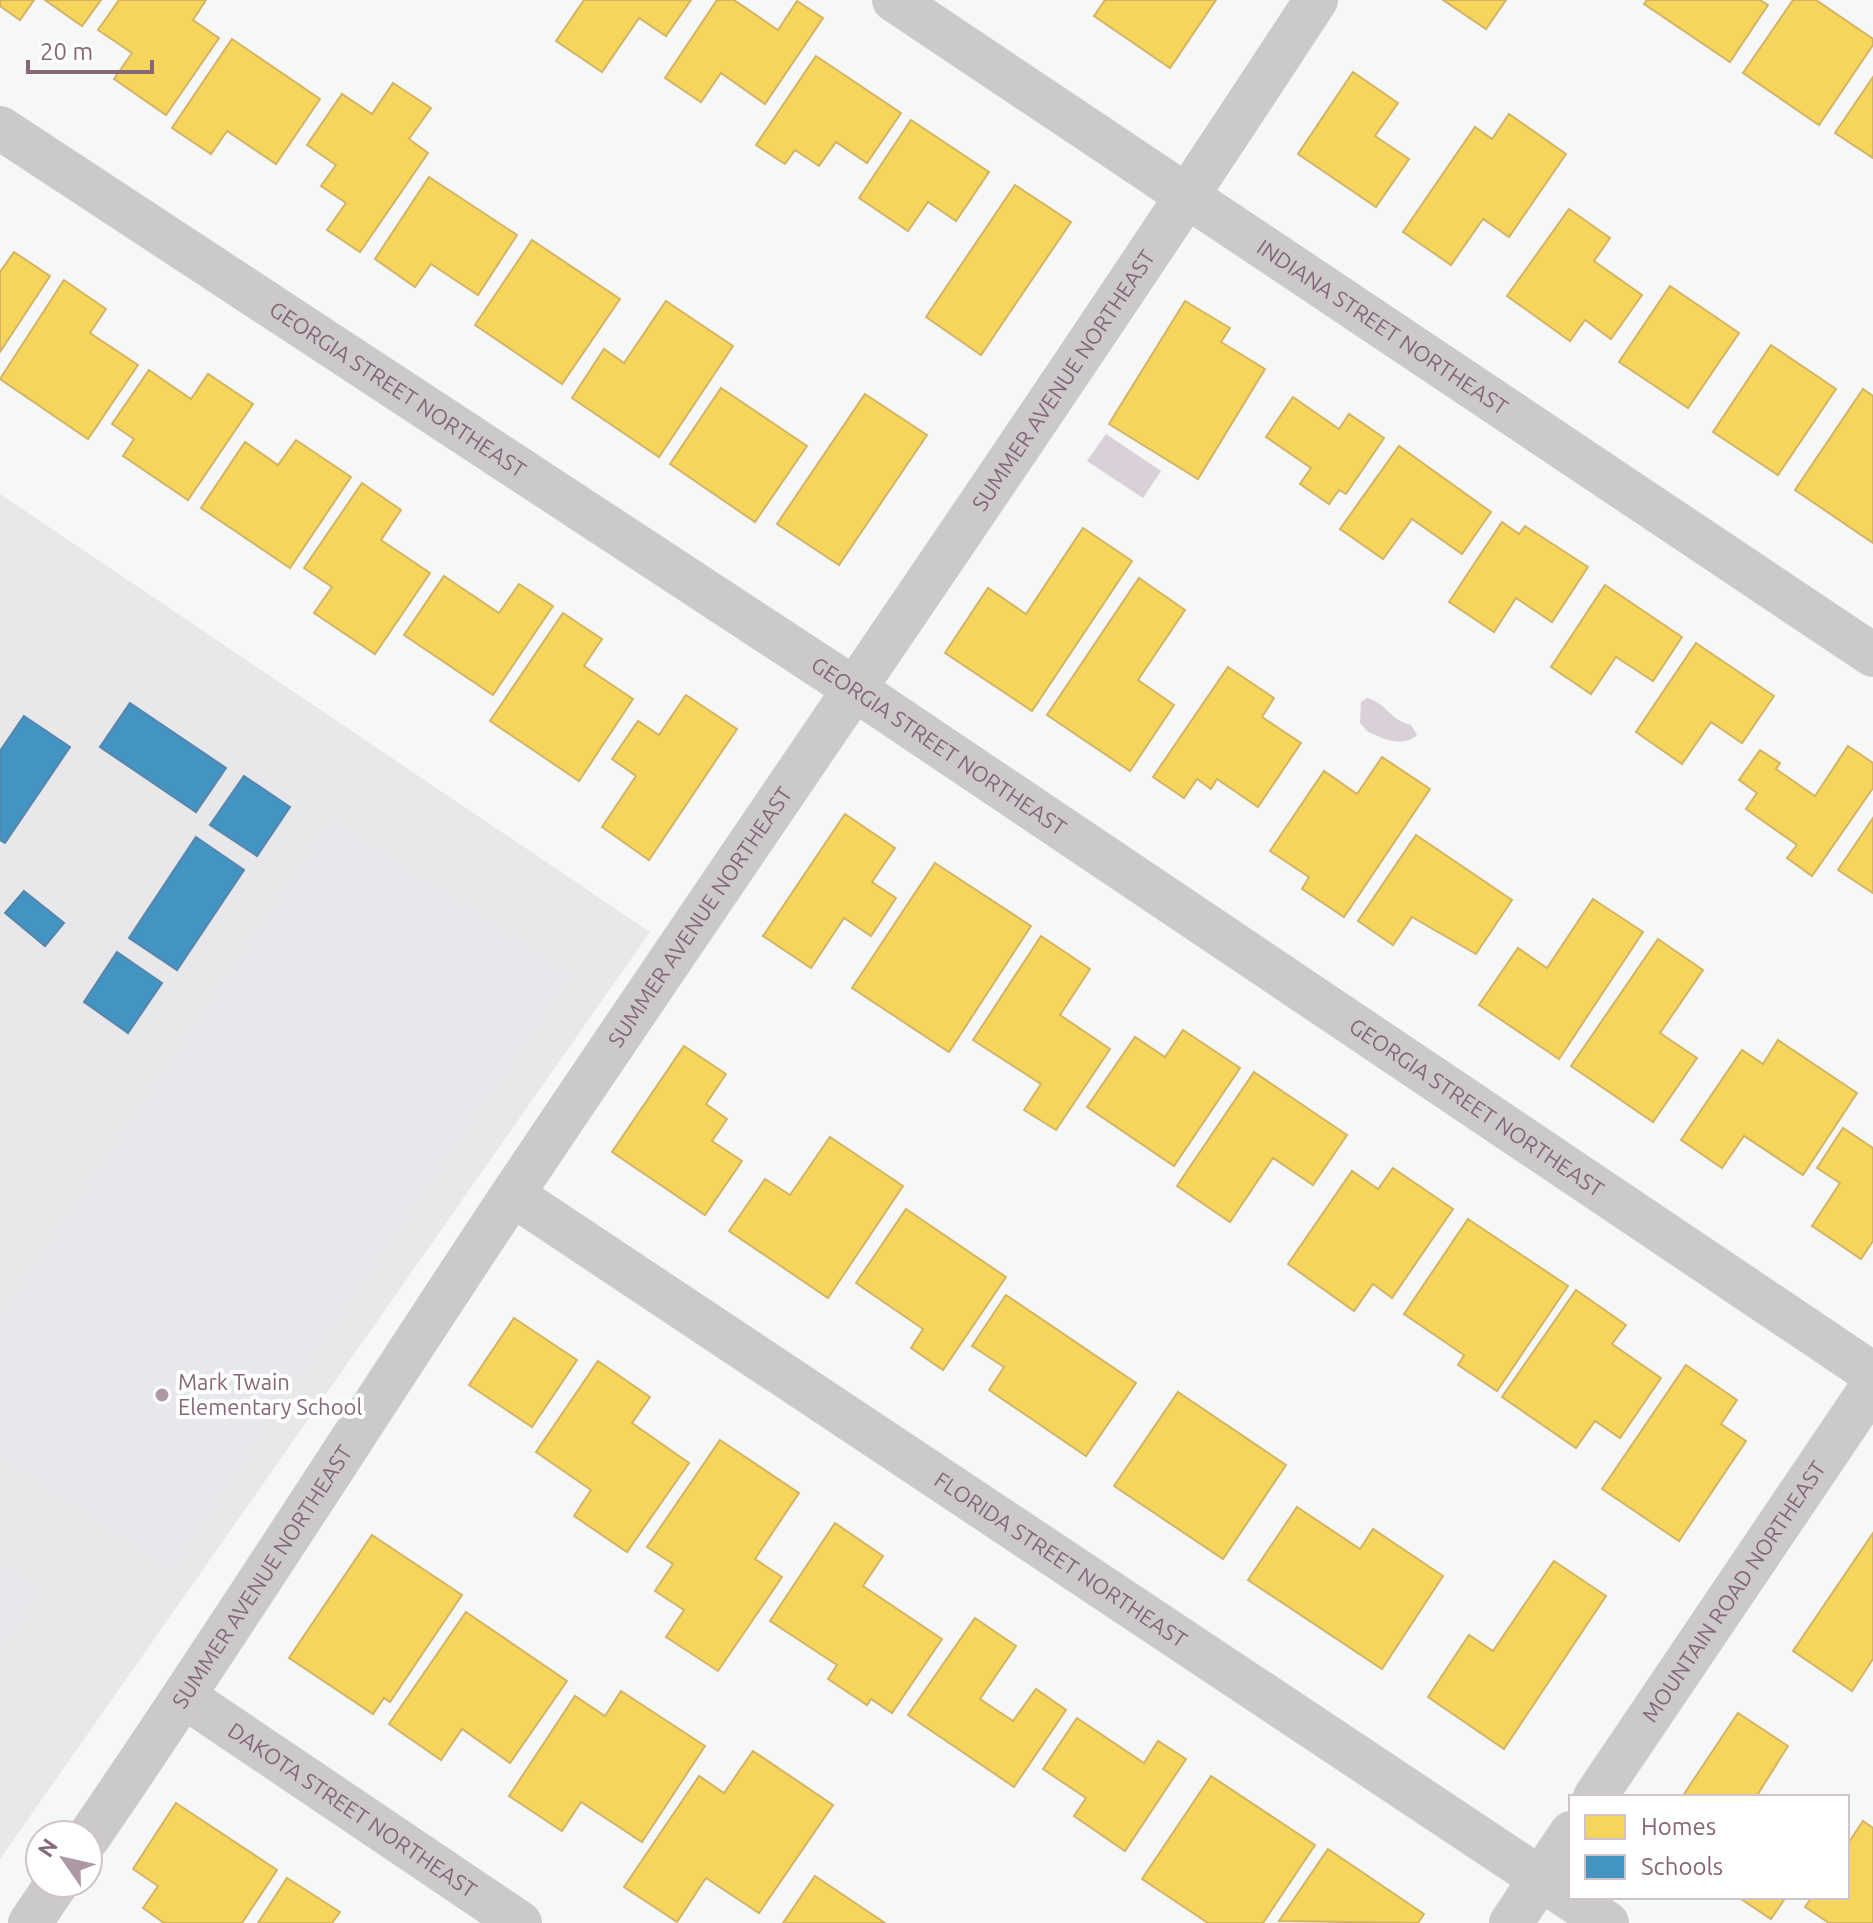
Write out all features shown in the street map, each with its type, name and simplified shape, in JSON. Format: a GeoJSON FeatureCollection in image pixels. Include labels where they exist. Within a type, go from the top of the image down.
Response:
{"type":"FeatureCollection","features":[{"type":"Feature","properties":{"kind":"street","name":"INDIANA STREET NORTHEAST"},"geometry":{"type":"LineString","coordinates":[[894,0],[1873,655]]}},
{"type":"Feature","properties":{"kind":"street","name":"SUMMER AVENUE NORTHEAST"},"geometry":{"type":"LineString","coordinates":[[101,1819],[185,1697],[513,1195],[1188,196],[1316,0]]}},
{"type":"Feature","properties":{"kind":"street","name":"GEORGIA STREET NORTHEAST"},"geometry":{"type":"LineString","coordinates":[[0,128],[853,688],[1873,1374]]}},
{"type":"Feature","properties":{"kind":"street","name":"FLORIDA STREET NORTHEAST"},"geometry":{"type":"LineString","coordinates":[[513,1195],[1569,1897]]}},
{"type":"Feature","properties":{"kind":"street","name":"MOUNTAIN ROAD NORTHEAST"},"geometry":{"type":"LineString","coordinates":[[1596,1795],[1873,1385]]}},
{"type":"Feature","properties":{"kind":"street","name":"DAKOTA STREET NORTHEAST"},"geometry":{"type":"LineString","coordinates":[[185,1697],[520,1923]]}},
{"type":"Feature","properties":{"kind":"street"},"geometry":{"type":"LineString","coordinates":[[1511,1923],[1569,1836]]}},
{"type":"Feature","properties":{"kind":"street"},"geometry":{"type":"LineString","coordinates":[[30,1923],[46,1899]]}},
{"type":"Feature","properties":{"kind":"street","name":"FLORIDA STREET NORTHEAST"},"geometry":{"type":"LineString","coordinates":[[1572,1899],[1607,1923]]}},
{"type":"Feature","properties":{"kind":"shaded area"},"geometry":{"type":"Polygon","coordinates":[[[1106,434],[1161,471],[1143,498],[1087,461],[1106,434]]]}},
{"type":"Feature","properties":{"kind":"shaded area","name":"Mark Twain Elementary School"},"geometry":{"type":"Polygon","coordinates":[[[0,494],[650,932],[28,1819],[24,1819],[24,1825],[0,1859],[0,494]]]}},
{"type":"Feature","properties":{"kind":"shaded area"},"geometry":{"type":"Polygon","coordinates":[[[1367,698],[1379,703],[1398,720],[1411,725],[1417,735],[1399,742],[1367,731],[1360,723],[1361,702],[1367,698]]]}},
{"type":"Feature","properties":{"kind":"shaded area"},"geometry":{"type":"Polygon","coordinates":[[[333,823],[566,976],[170,1566],[0,1453],[0,1322],[333,823]]]}},
{"type":"Feature","properties":{"kind":"shaded area"},"geometry":{"type":"Polygon","coordinates":[[[0,1566],[36,1592],[0,1642],[0,1566]]]}},
{"type":"Feature","properties":{"kind":"building: Homes"},"geometry":{"type":"Polygon","coordinates":[[[0,0],[34,0],[20,20],[0,6],[0,0]]]}},
{"type":"Feature","properties":{"kind":"building: Homes"},"geometry":{"type":"Polygon","coordinates":[[[45,0],[101,0],[82,26],[45,0]]]}},
{"type":"Feature","properties":{"kind":"building: Homes"},"geometry":{"type":"Polygon","coordinates":[[[119,0],[206,0],[193,20],[219,38],[166,115],[114,79],[132,53],[98,30],[119,0]]]}},
{"type":"Feature","properties":{"kind":"building: Homes"},"geometry":{"type":"Polygon","coordinates":[[[584,0],[691,0],[666,36],[639,18],[602,72],[556,41],[584,0]]]}},
{"type":"Feature","properties":{"kind":"building: Homes"},"geometry":{"type":"Polygon","coordinates":[[[717,0],[734,0],[778,30],[797,1],[823,18],[765,104],[721,73],[701,102],[665,78],[717,0]]]}},
{"type":"Feature","properties":{"kind":"building: Homes"},"geometry":{"type":"Polygon","coordinates":[[[1105,0],[1216,0],[1170,68],[1094,16],[1105,0]]]}},
{"type":"Feature","properties":{"kind":"building: Homes"},"geometry":{"type":"Polygon","coordinates":[[[1443,0],[1506,0],[1486,29],[1443,0]]]}},
{"type":"Feature","properties":{"kind":"building: Homes"},"geometry":{"type":"Polygon","coordinates":[[[1647,0],[1760,0],[1768,5],[1730,62],[1644,4],[1647,0]]]}},
{"type":"Feature","properties":{"kind":"building: Homes"},"geometry":{"type":"Polygon","coordinates":[[[1793,0],[1816,0],[1873,39],[1873,45],[1819,125],[1743,73],[1793,0]]]}},
{"type":"Feature","properties":{"kind":"building: Homes"},"geometry":{"type":"Polygon","coordinates":[[[232,39],[320,99],[276,164],[227,131],[211,154],[172,128],[232,39]]]}},
{"type":"Feature","properties":{"kind":"building: Homes"},"geometry":{"type":"Polygon","coordinates":[[[816,56],[901,113],[867,163],[836,142],[819,166],[795,150],[785,164],[756,145],[816,56]]]}},
{"type":"Feature","properties":{"kind":"building: Homes"},"geometry":{"type":"Polygon","coordinates":[[[1353,72],[1398,103],[1375,136],[1409,159],[1376,207],[1298,154],[1353,72]]]}},
{"type":"Feature","properties":{"kind":"building: Homes"},"geometry":{"type":"Polygon","coordinates":[[[1873,77],[1873,158],[1835,133],[1873,77]]]}},
{"type":"Feature","properties":{"kind":"building: Homes"},"geometry":{"type":"Polygon","coordinates":[[[393,83],[431,108],[409,139],[428,153],[360,252],[327,230],[346,203],[321,186],[336,165],[307,145],[342,94],[372,114],[393,83]]]}},
{"type":"Feature","properties":{"kind":"building: Homes"},"geometry":{"type":"Polygon","coordinates":[[[1509,114],[1566,154],[1509,237],[1483,219],[1451,265],[1403,232],[1475,127],[1492,139],[1509,114]]]}},
{"type":"Feature","properties":{"kind":"building: Homes"},"geometry":{"type":"Polygon","coordinates":[[[911,120],[989,172],[956,221],[928,202],[908,231],[859,198],[911,120]]]}},
{"type":"Feature","properties":{"kind":"building: Homes"},"geometry":{"type":"Polygon","coordinates":[[[429,177],[517,235],[478,295],[431,264],[415,287],[375,259],[429,177]]]}},
{"type":"Feature","properties":{"kind":"building: Homes"},"geometry":{"type":"Polygon","coordinates":[[[1015,185],[1071,222],[981,355],[926,317],[1015,185]]]}},
{"type":"Feature","properties":{"kind":"building: Homes"},"geometry":{"type":"Polygon","coordinates":[[[1569,209],[1610,238],[1594,261],[1642,295],[1611,339],[1585,320],[1570,341],[1507,296],[1569,209]]]}},
{"type":"Feature","properties":{"kind":"building: Homes"},"geometry":{"type":"Polygon","coordinates":[[[532,240],[620,299],[562,384],[475,325],[532,240]]]}},
{"type":"Feature","properties":{"kind":"building: Homes"},"geometry":{"type":"Polygon","coordinates":[[[14,252],[50,276],[0,352],[0,272],[14,252]]]}},
{"type":"Feature","properties":{"kind":"building: Homes"},"geometry":{"type":"Polygon","coordinates":[[[64,280],[106,309],[90,333],[138,365],[88,439],[0,379],[64,280]]]}},
{"type":"Feature","properties":{"kind":"building: Homes"},"geometry":{"type":"Polygon","coordinates":[[[1670,286],[1739,333],[1688,408],[1619,362],[1670,286]]]}},
{"type":"Feature","properties":{"kind":"building: Homes"},"geometry":{"type":"Polygon","coordinates":[[[666,301],[733,346],[659,457],[572,398],[604,349],[624,363],[666,301]]]}},
{"type":"Feature","properties":{"kind":"building: Homes"},"geometry":{"type":"Polygon","coordinates":[[[1185,301],[1230,328],[1221,342],[1265,369],[1198,479],[1109,424],[1185,301]]]}},
{"type":"Feature","properties":{"kind":"building: Homes"},"geometry":{"type":"Polygon","coordinates":[[[1771,345],[1836,389],[1778,475],[1713,432],[1771,345]]]}},
{"type":"Feature","properties":{"kind":"building: Homes"},"geometry":{"type":"Polygon","coordinates":[[[149,370],[191,399],[208,374],[253,404],[188,500],[123,456],[134,439],[112,424],[149,370]]]}},
{"type":"Feature","properties":{"kind":"building: Homes"},"geometry":{"type":"Polygon","coordinates":[[[721,388],[807,446],[755,522],[670,464],[721,388]]]}},
{"type":"Feature","properties":{"kind":"building: Homes"},"geometry":{"type":"Polygon","coordinates":[[[1863,389],[1873,396],[1873,543],[1795,490],[1863,389]]]}},
{"type":"Feature","properties":{"kind":"building: Homes"},"geometry":{"type":"Polygon","coordinates":[[[865,394],[927,435],[839,565],[777,524],[865,394]]]}},
{"type":"Feature","properties":{"kind":"building: Homes"},"geometry":{"type":"Polygon","coordinates":[[[1293,397],[1339,429],[1349,414],[1384,438],[1346,494],[1339,490],[1329,504],[1300,484],[1311,468],[1266,437],[1293,397]]]}},
{"type":"Feature","properties":{"kind":"building: Homes"},"geometry":{"type":"Polygon","coordinates":[[[296,440],[351,477],[290,568],[201,508],[245,442],[278,465],[296,440]]]}},
{"type":"Feature","properties":{"kind":"building: Homes"},"geometry":{"type":"Polygon","coordinates":[[[1399,446],[1491,512],[1462,554],[1412,519],[1383,559],[1340,529],[1399,446]]]}},
{"type":"Feature","properties":{"kind":"building: Homes"},"geometry":{"type":"Polygon","coordinates":[[[362,483],[401,510],[381,540],[430,573],[375,654],[314,613],[332,587],[304,568],[362,483]]]}},
{"type":"Feature","properties":{"kind":"building: Homes"},"geometry":{"type":"Polygon","coordinates":[[[1502,522],[1519,534],[1525,526],[1588,567],[1552,622],[1516,598],[1494,632],[1449,602],[1502,522]]]}},
{"type":"Feature","properties":{"kind":"building: Homes"},"geometry":{"type":"Polygon","coordinates":[[[1083,528],[1132,561],[1032,711],[945,653],[988,588],[1026,614],[1083,528]]]}},
{"type":"Feature","properties":{"kind":"building: Homes"},"geometry":{"type":"Polygon","coordinates":[[[444,576],[499,613],[519,584],[553,606],[493,695],[404,635],[444,576]]]}},
{"type":"Feature","properties":{"kind":"building: Homes"},"geometry":{"type":"Polygon","coordinates":[[[1139,578],[1185,610],[1138,680],[1174,705],[1130,771],[1047,715],[1139,578]]]}},
{"type":"Feature","properties":{"kind":"building: Homes"},"geometry":{"type":"Polygon","coordinates":[[[1605,585],[1682,637],[1653,681],[1616,657],[1591,694],[1551,667],[1605,585]]]}},
{"type":"Feature","properties":{"kind":"building: Homes"},"geometry":{"type":"Polygon","coordinates":[[[563,613],[602,639],[584,666],[633,699],[579,781],[490,721],[563,613]]]}},
{"type":"Feature","properties":{"kind":"building: Homes"},"geometry":{"type":"Polygon","coordinates":[[[1696,643],[1774,696],[1742,743],[1711,722],[1682,764],[1636,732],[1696,643]]]}},
{"type":"Feature","properties":{"kind":"building: Homes"},"geometry":{"type":"Polygon","coordinates":[[[1228,667],[1274,698],[1262,717],[1301,743],[1258,807],[1217,779],[1211,789],[1197,779],[1184,798],[1153,777],[1228,667]]]}},
{"type":"Feature","properties":{"kind":"building: Homes"},"geometry":{"type":"Polygon","coordinates":[[[686,695],[737,729],[649,860],[602,827],[636,776],[612,759],[638,721],[659,735],[686,695]]]}},
{"type":"Feature","properties":{"kind":"building: Homes"},"geometry":{"type":"Polygon","coordinates":[[[1848,746],[1873,763],[1873,788],[1812,876],[1787,858],[1797,845],[1746,809],[1757,793],[1739,780],[1760,750],[1780,763],[1776,769],[1815,796],[1848,746]]]}},
{"type":"Feature","properties":{"kind":"building: Homes"},"geometry":{"type":"Polygon","coordinates":[[[1382,757],[1430,789],[1344,917],[1302,889],[1309,877],[1270,851],[1324,771],[1357,794],[1382,757]]]}},
{"type":"Feature","properties":{"kind":"building: Homes"},"geometry":{"type":"Polygon","coordinates":[[[845,814],[895,848],[872,882],[896,898],[871,936],[844,918],[811,968],[763,936],[845,814]]]}},
{"type":"Feature","properties":{"kind":"building: Homes"},"geometry":{"type":"Polygon","coordinates":[[[1873,818],[1873,893],[1838,870],[1873,818]]]}},
{"type":"Feature","properties":{"kind":"building: Homes"},"geometry":{"type":"Polygon","coordinates":[[[1416,835],[1512,900],[1476,954],[1412,917],[1393,945],[1358,921],[1416,835]]]}},
{"type":"Feature","properties":{"kind":"building: Homes"},"geometry":{"type":"Polygon","coordinates":[[[935,863],[1031,926],[949,1052],[852,988],[935,863]]]}},
{"type":"Feature","properties":{"kind":"building: Homes"},"geometry":{"type":"Polygon","coordinates":[[[1593,899],[1643,932],[1559,1059],[1479,1005],[1518,948],[1547,968],[1593,899]]]}},
{"type":"Feature","properties":{"kind":"building: Homes"},"geometry":{"type":"Polygon","coordinates":[[[1041,936],[1090,969],[1060,1015],[1110,1049],[1056,1130],[1024,1110],[1041,1084],[973,1040],[1041,936]]]}},
{"type":"Feature","properties":{"kind":"building: Homes"},"geometry":{"type":"Polygon","coordinates":[[[1658,939],[1703,970],[1660,1033],[1697,1058],[1653,1122],[1571,1066],[1658,939]]]}},
{"type":"Feature","properties":{"kind":"building: Homes"},"geometry":{"type":"Polygon","coordinates":[[[1183,1030],[1240,1068],[1174,1166],[1087,1107],[1135,1037],[1165,1057],[1183,1030]]]}},
{"type":"Feature","properties":{"kind":"building: Homes"},"geometry":{"type":"Polygon","coordinates":[[[1778,1040],[1857,1093],[1803,1175],[1744,1136],[1722,1168],[1681,1140],[1742,1050],[1763,1064],[1778,1040]]]}},
{"type":"Feature","properties":{"kind":"building: Homes"},"geometry":{"type":"Polygon","coordinates":[[[684,1046],[726,1074],[706,1104],[727,1119],[712,1141],[742,1161],[705,1215],[612,1152],[684,1046]]]}},
{"type":"Feature","properties":{"kind":"building: Homes"},"geometry":{"type":"Polygon","coordinates":[[[1254,1072],[1347,1135],[1313,1185],[1273,1158],[1230,1222],[1177,1186],[1254,1072]]]}},
{"type":"Feature","properties":{"kind":"building: Homes"},"geometry":{"type":"Polygon","coordinates":[[[1843,1128],[1873,1148],[1873,1241],[1861,1259],[1812,1226],[1840,1183],[1817,1168],[1843,1128]]]}},
{"type":"Feature","properties":{"kind":"building: Homes"},"geometry":{"type":"Polygon","coordinates":[[[830,1137],[903,1186],[828,1298],[729,1231],[765,1179],[790,1195],[830,1137]]]}},
{"type":"Feature","properties":{"kind":"building: Homes"},"geometry":{"type":"Polygon","coordinates":[[[1393,1168],[1453,1209],[1392,1298],[1373,1284],[1354,1311],[1288,1264],[1352,1171],[1378,1189],[1393,1168]]]}},
{"type":"Feature","properties":{"kind":"building: Homes"},"geometry":{"type":"Polygon","coordinates":[[[906,1209],[1006,1277],[943,1370],[911,1348],[923,1329],[856,1283],[906,1209]]]}},
{"type":"Feature","properties":{"kind":"building: Homes"},"geometry":{"type":"Polygon","coordinates":[[[1468,1219],[1568,1286],[1497,1391],[1458,1365],[1464,1355],[1404,1314],[1468,1219]]]}},
{"type":"Feature","properties":{"kind":"building: Homes"},"geometry":{"type":"Polygon","coordinates":[[[1576,1290],[1626,1325],[1612,1344],[1661,1378],[1620,1438],[1595,1421],[1576,1448],[1502,1397],[1576,1290]]]}},
{"type":"Feature","properties":{"kind":"building: Homes"},"geometry":{"type":"Polygon","coordinates":[[[1006,1295],[1136,1383],[1086,1456],[989,1390],[1004,1367],[972,1346],[1006,1295]]]}},
{"type":"Feature","properties":{"kind":"building: Homes"},"geometry":{"type":"Polygon","coordinates":[[[514,1318],[577,1360],[532,1427],[469,1385],[514,1318]]]}},
{"type":"Feature","properties":{"kind":"building: Homes"},"geometry":{"type":"Polygon","coordinates":[[[598,1361],[650,1397],[632,1423],[689,1463],[627,1552],[574,1516],[591,1490],[536,1452],[598,1361]]]}},
{"type":"Feature","properties":{"kind":"building: Homes"},"geometry":{"type":"Polygon","coordinates":[[[1686,1365],[1737,1400],[1721,1424],[1746,1441],[1679,1541],[1602,1489],[1686,1365]]]}},
{"type":"Feature","properties":{"kind":"building: Homes"},"geometry":{"type":"Polygon","coordinates":[[[1178,1392],[1286,1465],[1223,1559],[1114,1486],[1178,1392]]]}},
{"type":"Feature","properties":{"kind":"building: Homes"},"geometry":{"type":"Polygon","coordinates":[[[720,1440],[799,1493],[755,1559],[782,1577],[718,1671],[666,1637],[684,1610],[655,1591],[673,1564],[647,1547],[720,1440]]]}},
{"type":"Feature","properties":{"kind":"building: Homes"},"geometry":{"type":"Polygon","coordinates":[[[1297,1507],[1360,1549],[1373,1529],[1443,1576],[1382,1669],[1248,1580],[1297,1507]]]}},
{"type":"Feature","properties":{"kind":"building: Homes"},"geometry":{"type":"Polygon","coordinates":[[[835,1523],[883,1556],[863,1586],[942,1639],[892,1713],[871,1699],[867,1705],[828,1679],[837,1665],[770,1621],[835,1523]]]}},
{"type":"Feature","properties":{"kind":"building: Homes"},"geometry":{"type":"Polygon","coordinates":[[[1873,1533],[1873,1659],[1852,1691],[1793,1651],[1873,1533]]]}},
{"type":"Feature","properties":{"kind":"building: Homes"},"geometry":{"type":"Polygon","coordinates":[[[372,1535],[462,1595],[390,1702],[384,1698],[373,1714],[289,1658],[372,1535]]]}},
{"type":"Feature","properties":{"kind":"building: Homes"},"geometry":{"type":"Polygon","coordinates":[[[1554,1561],[1606,1596],[1504,1749],[1428,1697],[1469,1635],[1493,1651],[1554,1561]]]}},
{"type":"Feature","properties":{"kind":"building: Homes"},"geometry":{"type":"Polygon","coordinates":[[[466,1612],[567,1681],[510,1763],[462,1729],[441,1760],[389,1724],[466,1612]]]}},
{"type":"Feature","properties":{"kind":"building: Homes"},"geometry":{"type":"Polygon","coordinates":[[[975,1618],[1016,1646],[980,1699],[1013,1721],[1036,1689],[1066,1710],[1014,1787],[908,1715],[975,1618]]]}},
{"type":"Feature","properties":{"kind":"building: Homes"},"geometry":{"type":"Polygon","coordinates":[[[621,1691],[705,1746],[642,1842],[581,1802],[562,1831],[509,1796],[575,1696],[605,1716],[621,1691]]]}},
{"type":"Feature","properties":{"kind":"building: Homes"},"geometry":{"type":"Polygon","coordinates":[[[1738,1713],[1788,1746],[1757,1795],[1683,1795],[1738,1713]]]}},
{"type":"Feature","properties":{"kind":"building: Homes"},"geometry":{"type":"Polygon","coordinates":[[[1077,1718],[1144,1763],[1158,1741],[1186,1759],[1125,1851],[1074,1816],[1086,1798],[1043,1769],[1077,1718]]]}},
{"type":"Feature","properties":{"kind":"building: Homes"},"geometry":{"type":"Polygon","coordinates":[[[753,1751],[833,1805],[759,1913],[706,1878],[677,1922],[624,1887],[699,1776],[724,1793],[753,1751]]]}},
{"type":"Feature","properties":{"kind":"building: Homes"},"geometry":{"type":"Polygon","coordinates":[[[1211,1776],[1315,1845],[1263,1923],[1208,1923],[1142,1879],[1211,1776]]]}},
{"type":"Feature","properties":{"kind":"building: Homes"},"geometry":{"type":"Polygon","coordinates":[[[176,1803],[277,1870],[242,1923],[164,1923],[143,1908],[158,1886],[133,1869],[176,1803]]]}},
{"type":"Feature","properties":{"kind":"building: Homes"},"geometry":{"type":"Polygon","coordinates":[[[1863,1821],[1873,1828],[1873,1923],[1829,1923],[1805,1907],[1811,1899],[1849,1899],[1849,1842],[1863,1821]]]}},
{"type":"Feature","properties":{"kind":"building: Homes"},"geometry":{"type":"Polygon","coordinates":[[[1328,1849],[1424,1914],[1418,1923],[1279,1921],[1328,1849]]]}},
{"type":"Feature","properties":{"kind":"building: Homes"},"geometry":{"type":"Polygon","coordinates":[[[815,1876],[885,1923],[783,1923],[815,1876]]]}},
{"type":"Feature","properties":{"kind":"building: Homes"},"geometry":{"type":"Polygon","coordinates":[[[287,1878],[340,1912],[332,1923],[258,1923],[287,1878]]]}},
{"type":"Feature","properties":{"kind":"building: Homes"},"geometry":{"type":"Polygon","coordinates":[[[1741,1899],[1785,1899],[1771,1919],[1741,1899]]]}},
{"type":"Feature","properties":{"kind":"building: Schools"},"geometry":{"type":"Polygon","coordinates":[[[130,703],[226,768],[196,812],[100,747],[130,703]]]}},
{"type":"Feature","properties":{"kind":"building: Schools"},"geometry":{"type":"Polygon","coordinates":[[[24,716],[70,747],[5,843],[0,840],[0,751],[24,716]]]}},
{"type":"Feature","properties":{"kind":"building: Schools"},"geometry":{"type":"Polygon","coordinates":[[[244,776],[290,807],[257,856],[210,825],[244,776]]]}},
{"type":"Feature","properties":{"kind":"building: Schools"},"geometry":{"type":"Polygon","coordinates":[[[196,837],[244,870],[177,970],[129,938],[196,837]]]}},
{"type":"Feature","properties":{"kind":"building: Schools"},"geometry":{"type":"Polygon","coordinates":[[[24,891],[64,923],[45,946],[5,913],[24,891]]]}},
{"type":"Feature","properties":{"kind":"building: Schools"},"geometry":{"type":"Polygon","coordinates":[[[117,952],[162,983],[128,1033],[84,1002],[117,952]]]}},
{"type":"Feature","properties":{"kind":"place","name":"Mark Twain Elementary School"},"geometry":{"type":"Point","coordinates":[162,1395]}}]}
